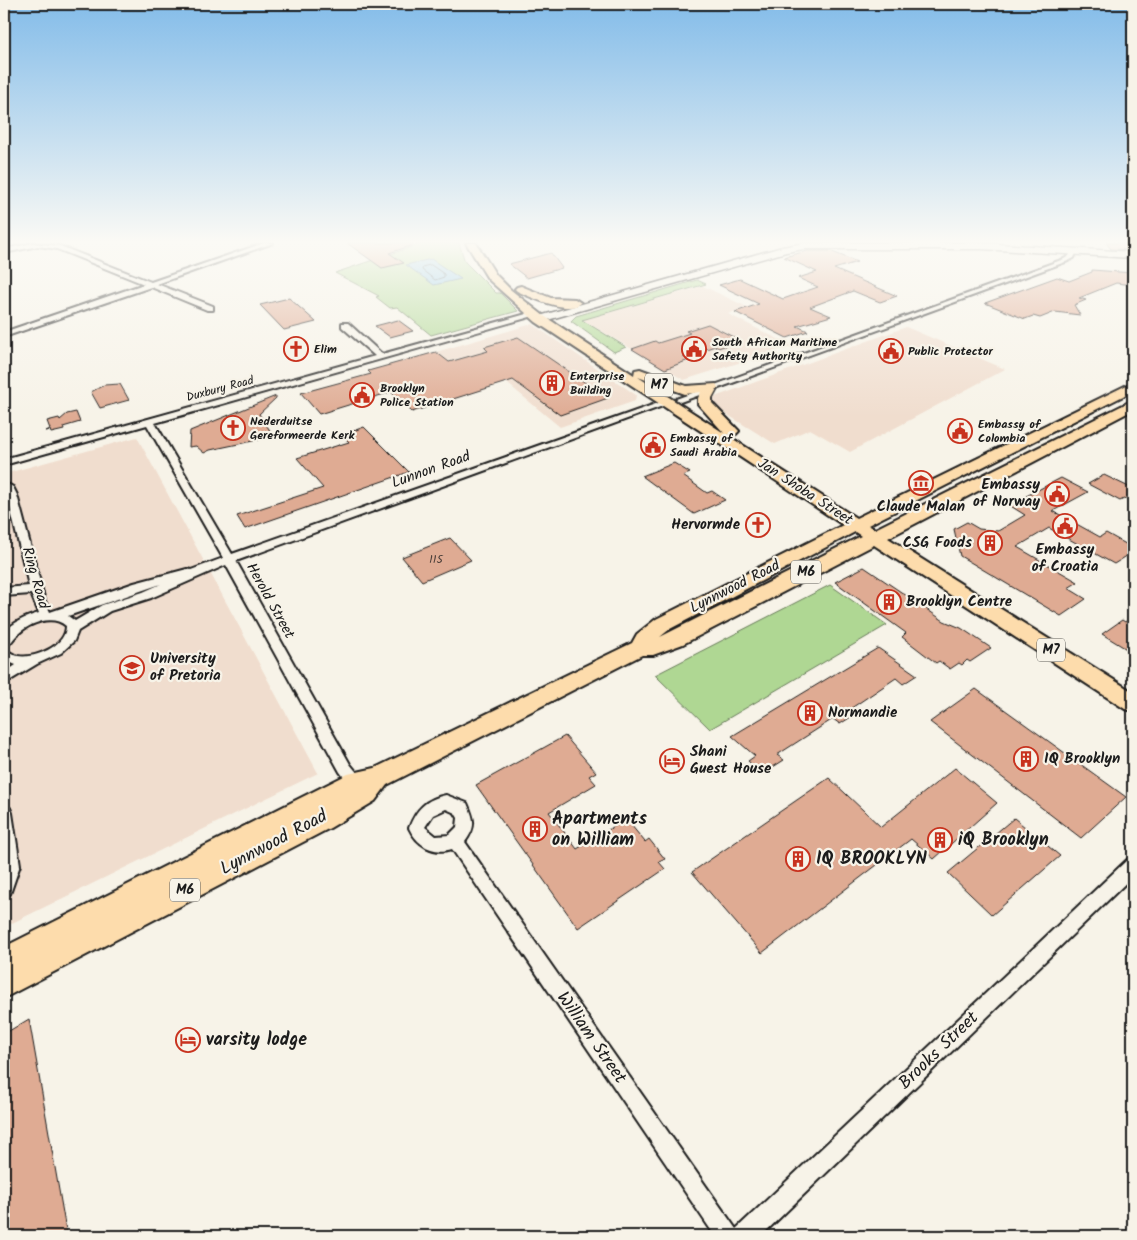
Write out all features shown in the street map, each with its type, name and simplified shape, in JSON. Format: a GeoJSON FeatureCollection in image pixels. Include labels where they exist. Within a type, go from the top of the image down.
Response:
{"type":"FeatureCollection","features":[{"type":"Feature","properties":{"kind":"main road","name":"Jan Shoba Street"},"geometry":{"type":"LineString","coordinates":[[525,301],[673,401],[704,425],[1133,688]]}},
{"type":"Feature","properties":{"kind":"main road","name":"Jan Shoba Street"},"geometry":{"type":"LineString","coordinates":[[531,301],[544,315],[642,374]]}},
{"type":"Feature","properties":{"kind":"main road"},"geometry":{"type":"LineString","coordinates":[[550,301],[575,303]]}},
{"type":"Feature","properties":{"kind":"main road","name":"Duxbury Road"},"geometry":{"type":"LineString","coordinates":[[544,315],[582,301]]}},
{"type":"Feature","properties":{"kind":"main road","name":"Duxbury Road"},"geometry":{"type":"LineString","coordinates":[[544,315],[597,301]]}},
{"type":"Feature","properties":{"kind":"main road"},"geometry":{"type":"LineString","coordinates":[[642,374],[685,390],[711,387]]}},
{"type":"Feature","properties":{"kind":"main road"},"geometry":{"type":"LineString","coordinates":[[642,374],[646,380],[673,401]]}},
{"type":"Feature","properties":{"kind":"main road","name":"Lynnwood Road"},"geometry":{"type":"LineString","coordinates":[[639,648],[644,639],[662,624],[1133,386]]}},
{"type":"Feature","properties":{"kind":"main road"},"geometry":{"type":"LineString","coordinates":[[711,387],[705,398],[705,404],[731,431]]}},
{"type":"Feature","properties":{"kind":"main road","name":"Jan Shoba Street"},"geometry":{"type":"LineString","coordinates":[[673,401],[731,431],[863,522]]}},
{"type":"Feature","properties":{"kind":"main road","name":"Lynnwood Road"},"geometry":{"type":"LineString","coordinates":[[4,962],[639,648],[653,648],[676,639],[1133,404]]}},
{"type":"Feature","properties":{"kind":"main road","name":"Jan Shoba Street"},"geometry":{"type":"LineString","coordinates":[[882,534],[1133,703]]}},
{"type":"Feature","properties":{"kind":"main road","name":"Lynnwood Road"},"geometry":{"type":"LineString","coordinates":[[4,983],[321,820],[367,784]]}},
{"type":"Feature","properties":{"kind":"street"},"geometry":{"type":"LineString","coordinates":[[4,335],[102,301]]}},
{"type":"Feature","properties":{"kind":"street"},"geometry":{"type":"LineString","coordinates":[[192,301],[210,308]]}},
{"type":"Feature","properties":{"kind":"street","name":"Lunnon Road"},"geometry":{"type":"LineString","coordinates":[[4,642],[11,632],[22,624],[153,581],[230,560],[952,301]]}},
{"type":"Feature","properties":{"kind":"street","name":"Duxbury Road"},"geometry":{"type":"LineString","coordinates":[[4,462],[442,341],[483,334],[544,315]]}},
{"type":"Feature","properties":{"kind":"street"},"geometry":{"type":"LineString","coordinates":[[345,325],[381,358]]}},
{"type":"Feature","properties":{"kind":"street","name":"Herold Street"},"geometry":{"type":"LineString","coordinates":[[149,421],[230,560],[243,587],[344,768],[367,784]]}},
{"type":"Feature","properties":{"kind":"street","name":"Ring Road"},"geometry":{"type":"LineString","coordinates":[[4,485],[9,488],[12,495],[42,609],[50,616]]}},
{"type":"Feature","properties":{"kind":"street","name":"Lunnon Road"},"geometry":{"type":"LineString","coordinates":[[72,629],[106,608],[147,595],[206,568]]}},
{"type":"Feature","properties":{"kind":"street"},"geometry":{"type":"LineString","coordinates":[[4,592],[37,590]]}},
{"type":"Feature","properties":{"kind":"street"},"geometry":{"type":"LineString","coordinates":[[4,679],[36,659],[62,646],[69,637],[72,629],[67,620],[50,616]]}},
{"type":"Feature","properties":{"kind":"street"},"geometry":{"type":"LineString","coordinates":[[4,654],[15,660],[36,659]]}},
{"type":"Feature","properties":{"kind":"street"},"geometry":{"type":"LineString","coordinates":[[4,813],[12,865],[4,888]]}},
{"type":"Feature","properties":{"kind":"street","name":"William Street"},"geometry":{"type":"LineString","coordinates":[[455,840],[728,1236]]}},
{"type":"Feature","properties":{"kind":"street","name":"Brooks Street"},"geometry":{"type":"LineString","coordinates":[[745,1236],[1133,865]]}},
{"type":"Feature","properties":{"kind":"shaded area"},"geometry":{"type":"Polygon","coordinates":[[[651,301],[734,301],[747,307],[728,314],[792,346],[684,380],[583,320],[651,301]]]}},
{"type":"Feature","properties":{"kind":"shaded area"},"geometry":{"type":"Polygon","coordinates":[[[532,324],[636,395],[635,401],[560,427],[473,355],[448,361],[436,352],[532,324]]]}},
{"type":"Feature","properties":{"kind":"shaded area"},"geometry":{"type":"Polygon","coordinates":[[[906,327],[1005,369],[850,452],[810,429],[775,444],[710,404],[712,398],[906,327]]]}},
{"type":"Feature","properties":{"kind":"shaded area","name":"University of Pretoria"},"geometry":{"type":"Polygon","coordinates":[[[137,437],[318,773],[4,927],[4,474],[137,437]]]}},
{"type":"Feature","properties":{"kind":"green space"},"geometry":{"type":"Polygon","coordinates":[[[381,301],[508,301],[518,311],[431,335],[397,307],[390,308],[381,301]]]}},
{"type":"Feature","properties":{"kind":"green space"},"geometry":{"type":"Polygon","coordinates":[[[627,301],[648,301],[582,320],[626,347],[614,352],[571,321],[576,316],[627,301]]]}},
{"type":"Feature","properties":{"kind":"green space"},"geometry":{"type":"Polygon","coordinates":[[[830,585],[887,625],[710,729],[655,675],[830,585]]]}},
{"type":"Feature","properties":{"kind":"building"},"geometry":{"type":"Polygon","coordinates":[[[277,301],[292,301],[316,322],[284,330],[260,305],[277,301]]]}},
{"type":"Feature","properties":{"kind":"building"},"geometry":{"type":"Polygon","coordinates":[[[752,301],[826,301],[810,307],[831,316],[797,326],[808,331],[787,338],[735,312],[759,304],[752,301]]]}},
{"type":"Feature","properties":{"kind":"building"},"geometry":{"type":"Polygon","coordinates":[[[991,301],[1084,301],[1074,305],[1080,315],[1055,312],[1040,318],[1033,316],[1025,319],[985,303],[991,301]]]}},
{"type":"Feature","properties":{"kind":"building"},"geometry":{"type":"Polygon","coordinates":[[[398,320],[413,331],[390,337],[375,326],[398,320]]]}},
{"type":"Feature","properties":{"kind":"building","name":"Enterprise Building"},"geometry":{"type":"Polygon","coordinates":[[[708,324],[741,341],[718,348],[715,346],[683,357],[689,360],[665,369],[632,349],[655,341],[658,343],[690,333],[686,331],[708,324]]]}},
{"type":"Feature","properties":{"kind":"building"},"geometry":{"type":"Polygon","coordinates":[[[518,337],[608,398],[560,415],[513,380],[412,412],[391,392],[319,414],[301,393],[371,374],[368,371],[436,352],[449,362],[488,351],[484,347],[518,337]]]}},
{"type":"Feature","properties":{"kind":"building"},"geometry":{"type":"Polygon","coordinates":[[[120,384],[129,400],[100,408],[91,392],[104,385],[120,384]]]}},
{"type":"Feature","properties":{"kind":"building","name":"Nederduitse Gereformeerde Kerk"},"geometry":{"type":"Polygon","coordinates":[[[276,396],[259,414],[271,432],[267,438],[210,450],[204,453],[196,446],[189,447],[190,431],[276,396]]]}},
{"type":"Feature","properties":{"kind":"building"},"geometry":{"type":"Polygon","coordinates":[[[76,412],[80,422],[63,427],[64,430],[51,433],[50,430],[46,431],[50,429],[47,421],[59,418],[60,420],[67,414],[76,412]]]}},
{"type":"Feature","properties":{"kind":"building"},"geometry":{"type":"Polygon","coordinates":[[[364,427],[409,472],[245,529],[237,516],[323,488],[297,458],[349,442],[342,435],[364,427]]]}},
{"type":"Feature","properties":{"kind":"building"},"geometry":{"type":"Polygon","coordinates":[[[674,463],[690,473],[683,476],[707,493],[712,491],[725,500],[694,514],[642,476],[674,463]]]}},
{"type":"Feature","properties":{"kind":"building"},"geometry":{"type":"Polygon","coordinates":[[[1104,475],[1133,489],[1133,494],[1120,501],[1088,484],[1104,475]]]}},
{"type":"Feature","properties":{"kind":"building"},"geometry":{"type":"Polygon","coordinates":[[[1061,478],[1088,492],[1053,511],[1100,537],[1106,533],[1133,548],[1133,552],[1114,564],[1049,528],[1017,547],[1078,582],[1068,588],[1086,599],[1061,616],[960,556],[954,529],[967,522],[979,529],[998,531],[1025,515],[1009,505],[1061,478]]]}},
{"type":"Feature","properties":{"kind":"building"},"geometry":{"type":"Polygon","coordinates":[[[450,538],[471,560],[422,581],[402,557],[450,538]]]}},
{"type":"Feature","properties":{"kind":"building","name":"Brooklyn Centre"},"geometry":{"type":"Polygon","coordinates":[[[864,567],[944,621],[961,628],[991,648],[970,662],[967,660],[962,665],[959,663],[950,669],[939,661],[936,663],[902,637],[906,633],[835,582],[864,567]]]}},
{"type":"Feature","properties":{"kind":"building"},"geometry":{"type":"Polygon","coordinates":[[[1133,616],[1133,653],[1102,634],[1122,620],[1125,622],[1133,616]]]}},
{"type":"Feature","properties":{"kind":"building","name":"Normandie"},"geometry":{"type":"Polygon","coordinates":[[[878,648],[917,675],[903,684],[896,678],[847,711],[854,715],[840,724],[833,719],[777,755],[784,760],[762,774],[748,761],[755,756],[732,736],[878,648]]]}},
{"type":"Feature","properties":{"kind":"building","name":"IQ Brooklyn"},"geometry":{"type":"Polygon","coordinates":[[[976,689],[1126,797],[1081,838],[930,722],[976,689]]]}},
{"type":"Feature","properties":{"kind":"building","name":"Apartments on William"},"geometry":{"type":"Polygon","coordinates":[[[565,736],[596,772],[589,776],[596,784],[549,812],[577,849],[626,819],[645,842],[649,839],[665,859],[659,862],[665,869],[578,928],[476,785],[565,736]]]}},
{"type":"Feature","properties":{"kind":"building","name":"IQ BROOKLYN"},"geometry":{"type":"Polygon","coordinates":[[[955,768],[997,803],[934,859],[911,839],[762,953],[692,872],[829,778],[881,827],[955,768]]]}},
{"type":"Feature","properties":{"kind":"building"},"geometry":{"type":"Polygon","coordinates":[[[1014,818],[1060,856],[992,915],[948,873],[1014,818]]]}},
{"type":"Feature","properties":{"kind":"building"},"geometry":{"type":"Polygon","coordinates":[[[29,1019],[67,1236],[4,1236],[4,1034],[29,1019]]]}},
{"type":"Feature","properties":{"kind":"place","name":"Elim"},"geometry":{"type":"Point","coordinates":[296,349]}},
{"type":"Feature","properties":{"kind":"place","name":"South African Maritime Safety Authority"},"geometry":{"type":"Point","coordinates":[694,349]}},
{"type":"Feature","properties":{"kind":"place","name":"Public Protector"},"geometry":{"type":"Point","coordinates":[891,351]}},
{"type":"Feature","properties":{"kind":"place","name":"Enterprise Building"},"geometry":{"type":"Point","coordinates":[552,383]}},
{"type":"Feature","properties":{"kind":"place","name":"Brooklyn Police Station"},"geometry":{"type":"Point","coordinates":[362,395]}},
{"type":"Feature","properties":{"kind":"place","name":"Nederduitse Gereformeerde Kerk"},"geometry":{"type":"Point","coordinates":[233,428]}},
{"type":"Feature","properties":{"kind":"place","name":"Embassy of Colombia"},"geometry":{"type":"Point","coordinates":[960,431]}},
{"type":"Feature","properties":{"kind":"place","name":"Embassy of Saudi Arabia"},"geometry":{"type":"Point","coordinates":[653,445]}},
{"type":"Feature","properties":{"kind":"place","name":"Claude Malan"},"geometry":{"type":"Point","coordinates":[921,483]}},
{"type":"Feature","properties":{"kind":"place","name":"Embassy of Norway"},"geometry":{"type":"Point","coordinates":[1057,494]}},
{"type":"Feature","properties":{"kind":"place","name":"Hervormde"},"geometry":{"type":"Point","coordinates":[758,525]}},
{"type":"Feature","properties":{"kind":"place","name":"Embassy of Croatia"},"geometry":{"type":"Point","coordinates":[1065,526]}},
{"type":"Feature","properties":{"kind":"place","name":"CSG Foods"},"geometry":{"type":"Point","coordinates":[990,543]}},
{"type":"Feature","properties":{"kind":"place","name":"Brooklyn Centre"},"geometry":{"type":"Point","coordinates":[889,602]}},
{"type":"Feature","properties":{"kind":"place","name":"University of Pretoria"},"geometry":{"type":"Point","coordinates":[132,668]}},
{"type":"Feature","properties":{"kind":"place","name":"Normandie"},"geometry":{"type":"Point","coordinates":[810,713]}},
{"type":"Feature","properties":{"kind":"place","name":"IQ Brooklyn"},"geometry":{"type":"Point","coordinates":[1026,759]}},
{"type":"Feature","properties":{"kind":"place","name":"Shani Guest House"},"geometry":{"type":"Point","coordinates":[672,761]}},
{"type":"Feature","properties":{"kind":"place","name":"Apartments on William"},"geometry":{"type":"Point","coordinates":[535,829]}},
{"type":"Feature","properties":{"kind":"place","name":"iQ Brooklyn"},"geometry":{"type":"Point","coordinates":[940,840]}},
{"type":"Feature","properties":{"kind":"place","name":"IQ BROOKLYN"},"geometry":{"type":"Point","coordinates":[798,859]}},
{"type":"Feature","properties":{"kind":"place","name":"varsity lodge"},"geometry":{"type":"Point","coordinates":[188,1040]}}]}
